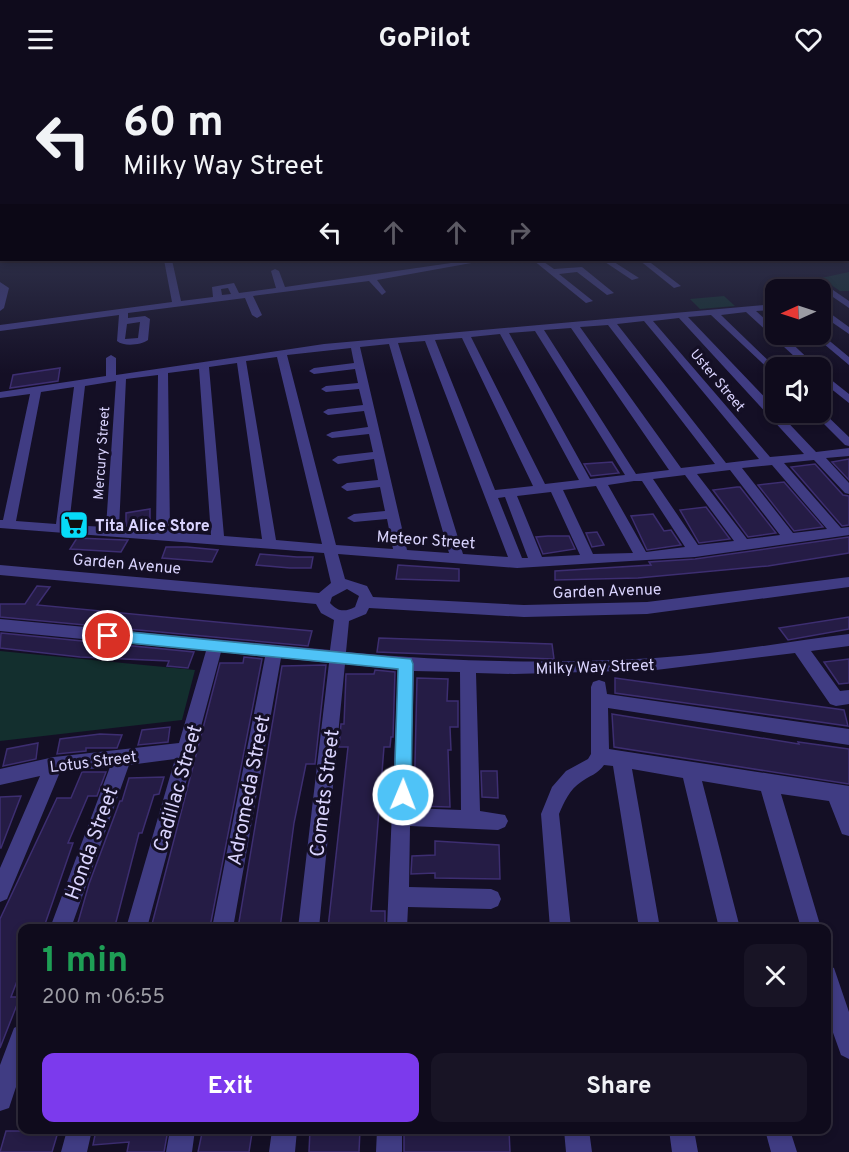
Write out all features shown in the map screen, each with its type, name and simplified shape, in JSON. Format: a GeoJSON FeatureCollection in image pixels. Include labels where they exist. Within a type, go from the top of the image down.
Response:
{"type":"FeatureCollection","features":[{"type":"Feature","properties":{"kind":"street"},"geometry":{"type":"LineString","coordinates":[[171,274],[177,304]]}},
{"type":"Feature","properties":{"kind":"street"},"geometry":{"type":"LineString","coordinates":[[276,274],[281,289]]}},
{"type":"Feature","properties":{"kind":"street"},"geometry":{"type":"LineString","coordinates":[[0,328],[144,314],[177,304],[395,274]]}},
{"type":"Feature","properties":{"kind":"street"},"geometry":{"type":"LineString","coordinates":[[555,274],[589,301]]}},
{"type":"Feature","properties":{"kind":"street"},"geometry":{"type":"LineString","coordinates":[[586,274],[610,292]]}},
{"type":"Feature","properties":{"kind":"street"},"geometry":{"type":"LineString","coordinates":[[629,274],[635,278]]}},
{"type":"Feature","properties":{"kind":"street"},"geometry":{"type":"LineString","coordinates":[[661,274],[677,286]]}},
{"type":"Feature","properties":{"kind":"street"},"geometry":{"type":"LineString","coordinates":[[371,278],[382,292]]}},
{"type":"Feature","properties":{"kind":"street"},"geometry":{"type":"LineString","coordinates":[[0,285],[5,288],[0,308]]}},
{"type":"Feature","properties":{"kind":"street"},"geometry":{"type":"LineString","coordinates":[[831,290],[845,299]]}},
{"type":"Feature","properties":{"kind":"street"},"geometry":{"type":"LineString","coordinates":[[248,294],[257,315]]}},
{"type":"Feature","properties":{"kind":"street"},"geometry":{"type":"LineString","coordinates":[[0,395],[356,344],[765,308]]}},
{"type":"Feature","properties":{"kind":"street"},"geometry":{"type":"LineString","coordinates":[[748,309],[765,324]]}},
{"type":"Feature","properties":{"kind":"street"},"geometry":{"type":"LineString","coordinates":[[713,312],[765,362]]}},
{"type":"Feature","properties":{"kind":"street"},"geometry":{"type":"LineString","coordinates":[[123,316],[120,339],[123,342],[143,340],[144,314]]}},
{"type":"Feature","properties":{"kind":"street"},"geometry":{"type":"LineString","coordinates":[[681,315],[849,490]]}},
{"type":"Feature","properties":{"kind":"street"},"geometry":{"type":"LineString","coordinates":[[831,317],[849,331]]}},
{"type":"Feature","properties":{"kind":"street","name":"Uster Street"},"geometry":{"type":"LineString","coordinates":[[646,318],[771,460],[843,532]]}},
{"type":"Feature","properties":{"kind":"street"},"geometry":{"type":"LineString","coordinates":[[611,322],[727,466],[790,539]]}},
{"type":"Feature","properties":{"kind":"street"},"geometry":{"type":"LineString","coordinates":[[574,325],[683,472],[744,545]]}},
{"type":"Feature","properties":{"kind":"street"},"geometry":{"type":"LineString","coordinates":[[538,328],[639,477],[695,552]]}},
{"type":"Feature","properties":{"kind":"street"},"geometry":{"type":"LineString","coordinates":[[503,331],[593,483],[642,557]]}},
{"type":"Feature","properties":{"kind":"street"},"geometry":{"type":"LineString","coordinates":[[465,334],[541,489]]}},
{"type":"Feature","properties":{"kind":"street"},"geometry":{"type":"LineString","coordinates":[[429,338],[517,563]]}},
{"type":"Feature","properties":{"kind":"street"},"geometry":{"type":"LineString","coordinates":[[393,340],[458,560]]}},
{"type":"Feature","properties":{"kind":"street"},"geometry":{"type":"LineString","coordinates":[[356,344],[401,555]]}},
{"type":"Feature","properties":{"kind":"street"},"geometry":{"type":"LineString","coordinates":[[788,345],[801,357]]}},
{"type":"Feature","properties":{"kind":"street"},"geometry":{"type":"LineString","coordinates":[[829,345],[849,362]]}},
{"type":"Feature","properties":{"kind":"street"},"geometry":{"type":"LineString","coordinates":[[281,353],[339,585]]}},
{"type":"Feature","properties":{"kind":"street","name":"Mercury Street"},"geometry":{"type":"LineString","coordinates":[[111,358],[116,377],[111,532]]}},
{"type":"Feature","properties":{"kind":"street"},"geometry":{"type":"LineString","coordinates":[[241,359],[270,545]]}},
{"type":"Feature","properties":{"kind":"street"},"geometry":{"type":"LineString","coordinates":[[204,365],[218,540]]}},
{"type":"Feature","properties":{"kind":"street"},"geometry":{"type":"LineString","coordinates":[[314,371],[361,365]]}},
{"type":"Feature","properties":{"kind":"street"},"geometry":{"type":"LineString","coordinates":[[163,371],[163,536]]}},
{"type":"Feature","properties":{"kind":"street"},"geometry":{"type":"LineString","coordinates":[[62,528],[80,382]]}},
{"type":"Feature","properties":{"kind":"street"},"geometry":{"type":"LineString","coordinates":[[831,384],[849,400]]}},
{"type":"Feature","properties":{"kind":"street"},"geometry":{"type":"LineString","coordinates":[[326,389],[365,385]]}},
{"type":"Feature","properties":{"kind":"street"},"geometry":{"type":"LineString","coordinates":[[4,524],[36,389]]}},
{"type":"Feature","properties":{"kind":"street"},"geometry":{"type":"LineString","coordinates":[[328,412],[370,407]]}},
{"type":"Feature","properties":{"kind":"street"},"geometry":{"type":"LineString","coordinates":[[828,423],[849,443]]}},
{"type":"Feature","properties":{"kind":"street"},"geometry":{"type":"LineString","coordinates":[[332,435],[375,430]]}},
{"type":"Feature","properties":{"kind":"street"},"geometry":{"type":"LineString","coordinates":[[489,495],[849,452]]}},
{"type":"Feature","properties":{"kind":"street"},"geometry":{"type":"LineString","coordinates":[[338,460],[380,455]]}},
{"type":"Feature","properties":{"kind":"street"},"geometry":{"type":"LineString","coordinates":[[347,487],[386,483]]}},
{"type":"Feature","properties":{"kind":"street"},"geometry":{"type":"LineString","coordinates":[[555,488],[589,560]]}},
{"type":"Feature","properties":{"kind":"street"},"geometry":{"type":"LineString","coordinates":[[510,493],[537,562]]}},
{"type":"Feature","properties":{"kind":"street"},"geometry":{"type":"LineString","coordinates":[[354,518],[393,514]]}},
{"type":"Feature","properties":{"kind":"street","name":"Meteor Street"},"geometry":{"type":"LineString","coordinates":[[4,524],[332,551],[517,563],[695,552],[843,532]]}},
{"type":"Feature","properties":{"kind":"street","name":"Garden Avenue"},"geometry":{"type":"LineString","coordinates":[[0,570],[323,599]]}},
{"type":"Feature","properties":{"kind":"street","name":"Garden Avenue"},"geometry":{"type":"LineString","coordinates":[[366,602],[524,611],[647,608],[849,582]]}},
{"type":"Feature","properties":{"kind":"street"},"geometry":{"type":"LineString","coordinates":[[339,585],[356,586],[362,590],[366,602],[353,615],[342,616],[329,613],[323,604],[323,599],[329,590],[339,585]]}},
{"type":"Feature","properties":{"kind":"street","name":"Comets Street"},"geometry":{"type":"LineString","coordinates":[[308,924],[342,616]]}},
{"type":"Feature","properties":{"kind":"street","name":"Milky Way Street"},"geometry":{"type":"LineString","coordinates":[[0,625],[274,652],[468,668],[555,669],[656,664],[849,640]]}},
{"type":"Feature","properties":{"kind":"street","name":"Cadillac Street"},"geometry":{"type":"LineString","coordinates":[[138,924],[215,646]]}},
{"type":"Feature","properties":{"kind":"street"},"geometry":{"type":"LineString","coordinates":[[799,647],[843,698]]}},
{"type":"Feature","properties":{"kind":"street","name":"Adromeda Street"},"geometry":{"type":"LineString","coordinates":[[223,924],[274,652]]}},
{"type":"Feature","properties":{"kind":"street"},"geometry":{"type":"LineString","coordinates":[[398,924],[406,664]]}},
{"type":"Feature","properties":{"kind":"street"},"geometry":{"type":"LineString","coordinates":[[468,668],[471,820]]}},
{"type":"Feature","properties":{"kind":"street"},"geometry":{"type":"LineString","coordinates":[[560,924],[550,813],[560,793],[572,777],[594,765],[600,756],[599,693],[849,737]]}},
{"type":"Feature","properties":{"kind":"street","name":"Lotus Street"},"geometry":{"type":"LineString","coordinates":[[0,777],[54,765],[187,750]]}},
{"type":"Feature","properties":{"kind":"street"},"geometry":{"type":"LineString","coordinates":[[600,756],[690,769],[770,786],[842,794],[849,827]]}},
{"type":"Feature","properties":{"kind":"street","name":"Honda Street"},"geometry":{"type":"LineString","coordinates":[[62,924],[122,758]]}},
{"type":"Feature","properties":{"kind":"street"},"geometry":{"type":"LineString","coordinates":[[621,759],[648,924]]}},
{"type":"Feature","properties":{"kind":"street"},"geometry":{"type":"LineString","coordinates":[[0,892],[54,765]]}},
{"type":"Feature","properties":{"kind":"street"},"geometry":{"type":"LineString","coordinates":[[690,769],[728,924]]}},
{"type":"Feature","properties":{"kind":"street"},"geometry":{"type":"LineString","coordinates":[[770,786],[810,924]]}},
{"type":"Feature","properties":{"kind":"street"},"geometry":{"type":"LineString","coordinates":[[402,817],[498,821]]}},
{"type":"Feature","properties":{"kind":"street"},"geometry":{"type":"LineString","coordinates":[[399,897],[490,899]]}},
{"type":"Feature","properties":{"kind":"street"},"geometry":{"type":"LineString","coordinates":[[831,991],[849,1047]]}},
{"type":"Feature","properties":{"kind":"street"},"geometry":{"type":"LineString","coordinates":[[0,1099],[18,1047]]}},
{"type":"Feature","properties":{"kind":"street"},"geometry":{"type":"LineString","coordinates":[[74,1152],[79,1134]]}},
{"type":"Feature","properties":{"kind":"street"},"geometry":{"type":"LineString","coordinates":[[179,1152],[182,1134]]}},
{"type":"Feature","properties":{"kind":"street"},"geometry":{"type":"LineString","coordinates":[[282,1152],[284,1134]]}},
{"type":"Feature","properties":{"kind":"street"},"geometry":{"type":"LineString","coordinates":[[389,1152],[390,1134]]}},
{"type":"Feature","properties":{"kind":"street"},"geometry":{"type":"LineString","coordinates":[[578,1134],[579,1152]]}},
{"type":"Feature","properties":{"kind":"street"},"geometry":{"type":"LineString","coordinates":[[683,1134],[685,1152]]}},
{"type":"Feature","properties":{"kind":"street"},"geometry":{"type":"LineString","coordinates":[[779,1134],[784,1152]]}},
{"type":"Feature","properties":{"kind":"green space"},"geometry":{"type":"Polygon","coordinates":[[[849,274],[849,291],[840,291],[831,285],[831,279],[822,279],[849,274]]]}},
{"type":"Feature","properties":{"kind":"green space"},"geometry":{"type":"Polygon","coordinates":[[[724,296],[735,306],[700,309],[690,299],[724,296]]]}},
{"type":"Feature","properties":{"kind":"green space"},"geometry":{"type":"Polygon","coordinates":[[[0,651],[195,670],[182,720],[0,741],[0,651]]]}},
{"type":"Feature","properties":{"kind":"building"},"geometry":{"type":"Polygon","coordinates":[[[60,368],[58,381],[10,388],[13,375],[60,368]]]}},
{"type":"Feature","properties":{"kind":"building"},"geometry":{"type":"Polygon","coordinates":[[[849,459],[849,480],[832,462],[849,459]]]}},
{"type":"Feature","properties":{"kind":"building"},"geometry":{"type":"Polygon","coordinates":[[[612,462],[619,473],[591,476],[584,464],[612,462]]]}},
{"type":"Feature","properties":{"kind":"building"},"geometry":{"type":"Polygon","coordinates":[[[815,464],[843,495],[849,496],[849,525],[842,526],[791,467],[815,464]]]}},
{"type":"Feature","properties":{"kind":"building"},"geometry":{"type":"Polygon","coordinates":[[[784,482],[823,527],[794,531],[758,485],[784,482]]]}},
{"type":"Feature","properties":{"kind":"building"},"geometry":{"type":"Polygon","coordinates":[[[740,487],[776,533],[748,537],[713,490],[740,487]]]}},
{"type":"Feature","properties":{"kind":"building"},"geometry":{"type":"Polygon","coordinates":[[[706,507],[730,539],[699,543],[680,510],[706,507]]]}},
{"type":"Feature","properties":{"kind":"building"},"geometry":{"type":"Polygon","coordinates":[[[150,509],[150,521],[137,523],[135,527],[126,526],[126,513],[150,509]]]}},
{"type":"Feature","properties":{"kind":"building"},"geometry":{"type":"Polygon","coordinates":[[[653,514],[664,531],[671,530],[681,545],[647,550],[631,516],[653,514]]]}},
{"type":"Feature","properties":{"kind":"building"},"geometry":{"type":"Polygon","coordinates":[[[597,532],[604,545],[592,547],[586,533],[597,532]]]}},
{"type":"Feature","properties":{"kind":"building"},"geometry":{"type":"Polygon","coordinates":[[[569,536],[575,549],[543,554],[536,537],[569,536]]]}},
{"type":"Feature","properties":{"kind":"building"},"geometry":{"type":"Polygon","coordinates":[[[849,537],[849,553],[768,566],[638,578],[555,580],[555,571],[651,565],[649,562],[695,559],[849,537]]]}},
{"type":"Feature","properties":{"kind":"building"},"geometry":{"type":"Polygon","coordinates":[[[77,538],[128,540],[121,552],[70,549],[77,538]]]}},
{"type":"Feature","properties":{"kind":"building"},"geometry":{"type":"Polygon","coordinates":[[[166,547],[218,550],[212,562],[162,558],[166,547]]]}},
{"type":"Feature","properties":{"kind":"building"},"geometry":{"type":"Polygon","coordinates":[[[260,554],[313,557],[311,568],[290,568],[256,565],[260,554]]]}},
{"type":"Feature","properties":{"kind":"building"},"geometry":{"type":"Polygon","coordinates":[[[398,565],[459,569],[459,581],[396,579],[398,565]]]}},
{"type":"Feature","properties":{"kind":"building"},"geometry":{"type":"Polygon","coordinates":[[[37,586],[50,587],[37,605],[312,631],[308,646],[0,617],[0,604],[25,604],[37,586]]]}},
{"type":"Feature","properties":{"kind":"building"},"geometry":{"type":"Polygon","coordinates":[[[849,617],[849,629],[788,640],[779,628],[849,617]]]}},
{"type":"Feature","properties":{"kind":"building"},"geometry":{"type":"Polygon","coordinates":[[[1,633],[194,652],[188,668],[167,666],[169,661],[80,657],[0,648],[1,633]]]}},
{"type":"Feature","properties":{"kind":"building"},"geometry":{"type":"Polygon","coordinates":[[[379,638],[552,644],[554,659],[377,652],[379,638]]]}},
{"type":"Feature","properties":{"kind":"building"},"geometry":{"type":"Polygon","coordinates":[[[244,657],[262,659],[211,924],[152,924],[220,663],[243,663],[244,657]]]}},
{"type":"Feature","properties":{"kind":"building"},"geometry":{"type":"Polygon","coordinates":[[[849,659],[849,683],[839,684],[824,662],[849,659]]]}},
{"type":"Feature","properties":{"kind":"building"},"geometry":{"type":"Polygon","coordinates":[[[326,665],[315,764],[306,764],[294,823],[281,924],[239,924],[282,666],[326,665]]]}},
{"type":"Feature","properties":{"kind":"building"},"geometry":{"type":"Polygon","coordinates":[[[375,670],[395,672],[393,737],[391,737],[390,747],[384,747],[371,911],[385,911],[385,924],[328,924],[348,747],[339,747],[341,724],[344,724],[346,674],[374,674],[375,670]]]}},
{"type":"Feature","properties":{"kind":"building"},"geometry":{"type":"Polygon","coordinates":[[[417,678],[448,679],[447,701],[458,701],[458,727],[450,727],[451,750],[448,750],[450,807],[414,806],[417,678]]]}},
{"type":"Feature","properties":{"kind":"building"},"geometry":{"type":"Polygon","coordinates":[[[615,678],[844,710],[848,726],[615,693],[615,678]]]}},
{"type":"Feature","properties":{"kind":"building"},"geometry":{"type":"Polygon","coordinates":[[[612,714],[799,744],[798,742],[849,749],[849,784],[614,747],[612,714]]]}},
{"type":"Feature","properties":{"kind":"building"},"geometry":{"type":"Polygon","coordinates":[[[170,727],[168,742],[138,745],[142,730],[170,727]]]}},
{"type":"Feature","properties":{"kind":"building"},"geometry":{"type":"Polygon","coordinates":[[[100,734],[122,735],[117,748],[86,748],[86,751],[57,754],[60,739],[100,734]]]}},
{"type":"Feature","properties":{"kind":"building"},"geometry":{"type":"Polygon","coordinates":[[[38,743],[36,759],[3,766],[7,749],[38,743]]]}},
{"type":"Feature","properties":{"kind":"building"},"geometry":{"type":"Polygon","coordinates":[[[481,771],[497,771],[498,798],[482,797],[481,771]]]}},
{"type":"Feature","properties":{"kind":"building"},"geometry":{"type":"Polygon","coordinates":[[[82,772],[106,772],[97,796],[88,796],[68,843],[73,843],[45,924],[18,924],[18,979],[11,997],[18,997],[18,1002],[0,1048],[0,919],[57,798],[71,798],[82,772]]]}},
{"type":"Feature","properties":{"kind":"building"},"geometry":{"type":"Polygon","coordinates":[[[164,777],[159,794],[154,795],[142,833],[139,833],[116,924],[78,924],[89,884],[129,778],[164,777]]]}},
{"type":"Feature","properties":{"kind":"building"},"geometry":{"type":"Polygon","coordinates":[[[21,796],[1,848],[0,848],[0,797],[21,796]]]}},
{"type":"Feature","properties":{"kind":"building"},"geometry":{"type":"Polygon","coordinates":[[[435,841],[499,845],[500,879],[435,878],[435,873],[411,874],[412,856],[435,855],[435,841]]]}},
{"type":"Feature","properties":{"kind":"building"},"geometry":{"type":"Polygon","coordinates":[[[6,1131],[18,1131],[18,1134],[57,1134],[52,1152],[0,1152],[6,1131]]]}},
{"type":"Feature","properties":{"kind":"building"},"geometry":{"type":"Polygon","coordinates":[[[95,1134],[167,1134],[164,1152],[127,1152],[129,1142],[93,1145],[95,1134]]]}},
{"type":"Feature","properties":{"kind":"building"},"geometry":{"type":"Polygon","coordinates":[[[202,1134],[252,1134],[249,1152],[198,1152],[202,1134]]]}},
{"type":"Feature","properties":{"kind":"building"},"geometry":{"type":"Polygon","coordinates":[[[310,1134],[360,1134],[359,1152],[309,1152],[310,1134]]]}},
{"type":"Feature","properties":{"kind":"building"},"geometry":{"type":"Polygon","coordinates":[[[404,1134],[509,1134],[510,1152],[404,1152],[404,1134]]]}},
{"type":"Feature","properties":{"kind":"place","name":"Tita Alice Store"},"geometry":{"type":"Point","coordinates":[74,525]}},
{"type":"Feature","properties":{"kind":"route"},"geometry":{"type":"LineString","coordinates":[[108,636],[406,664],[403,795]]}}]}
